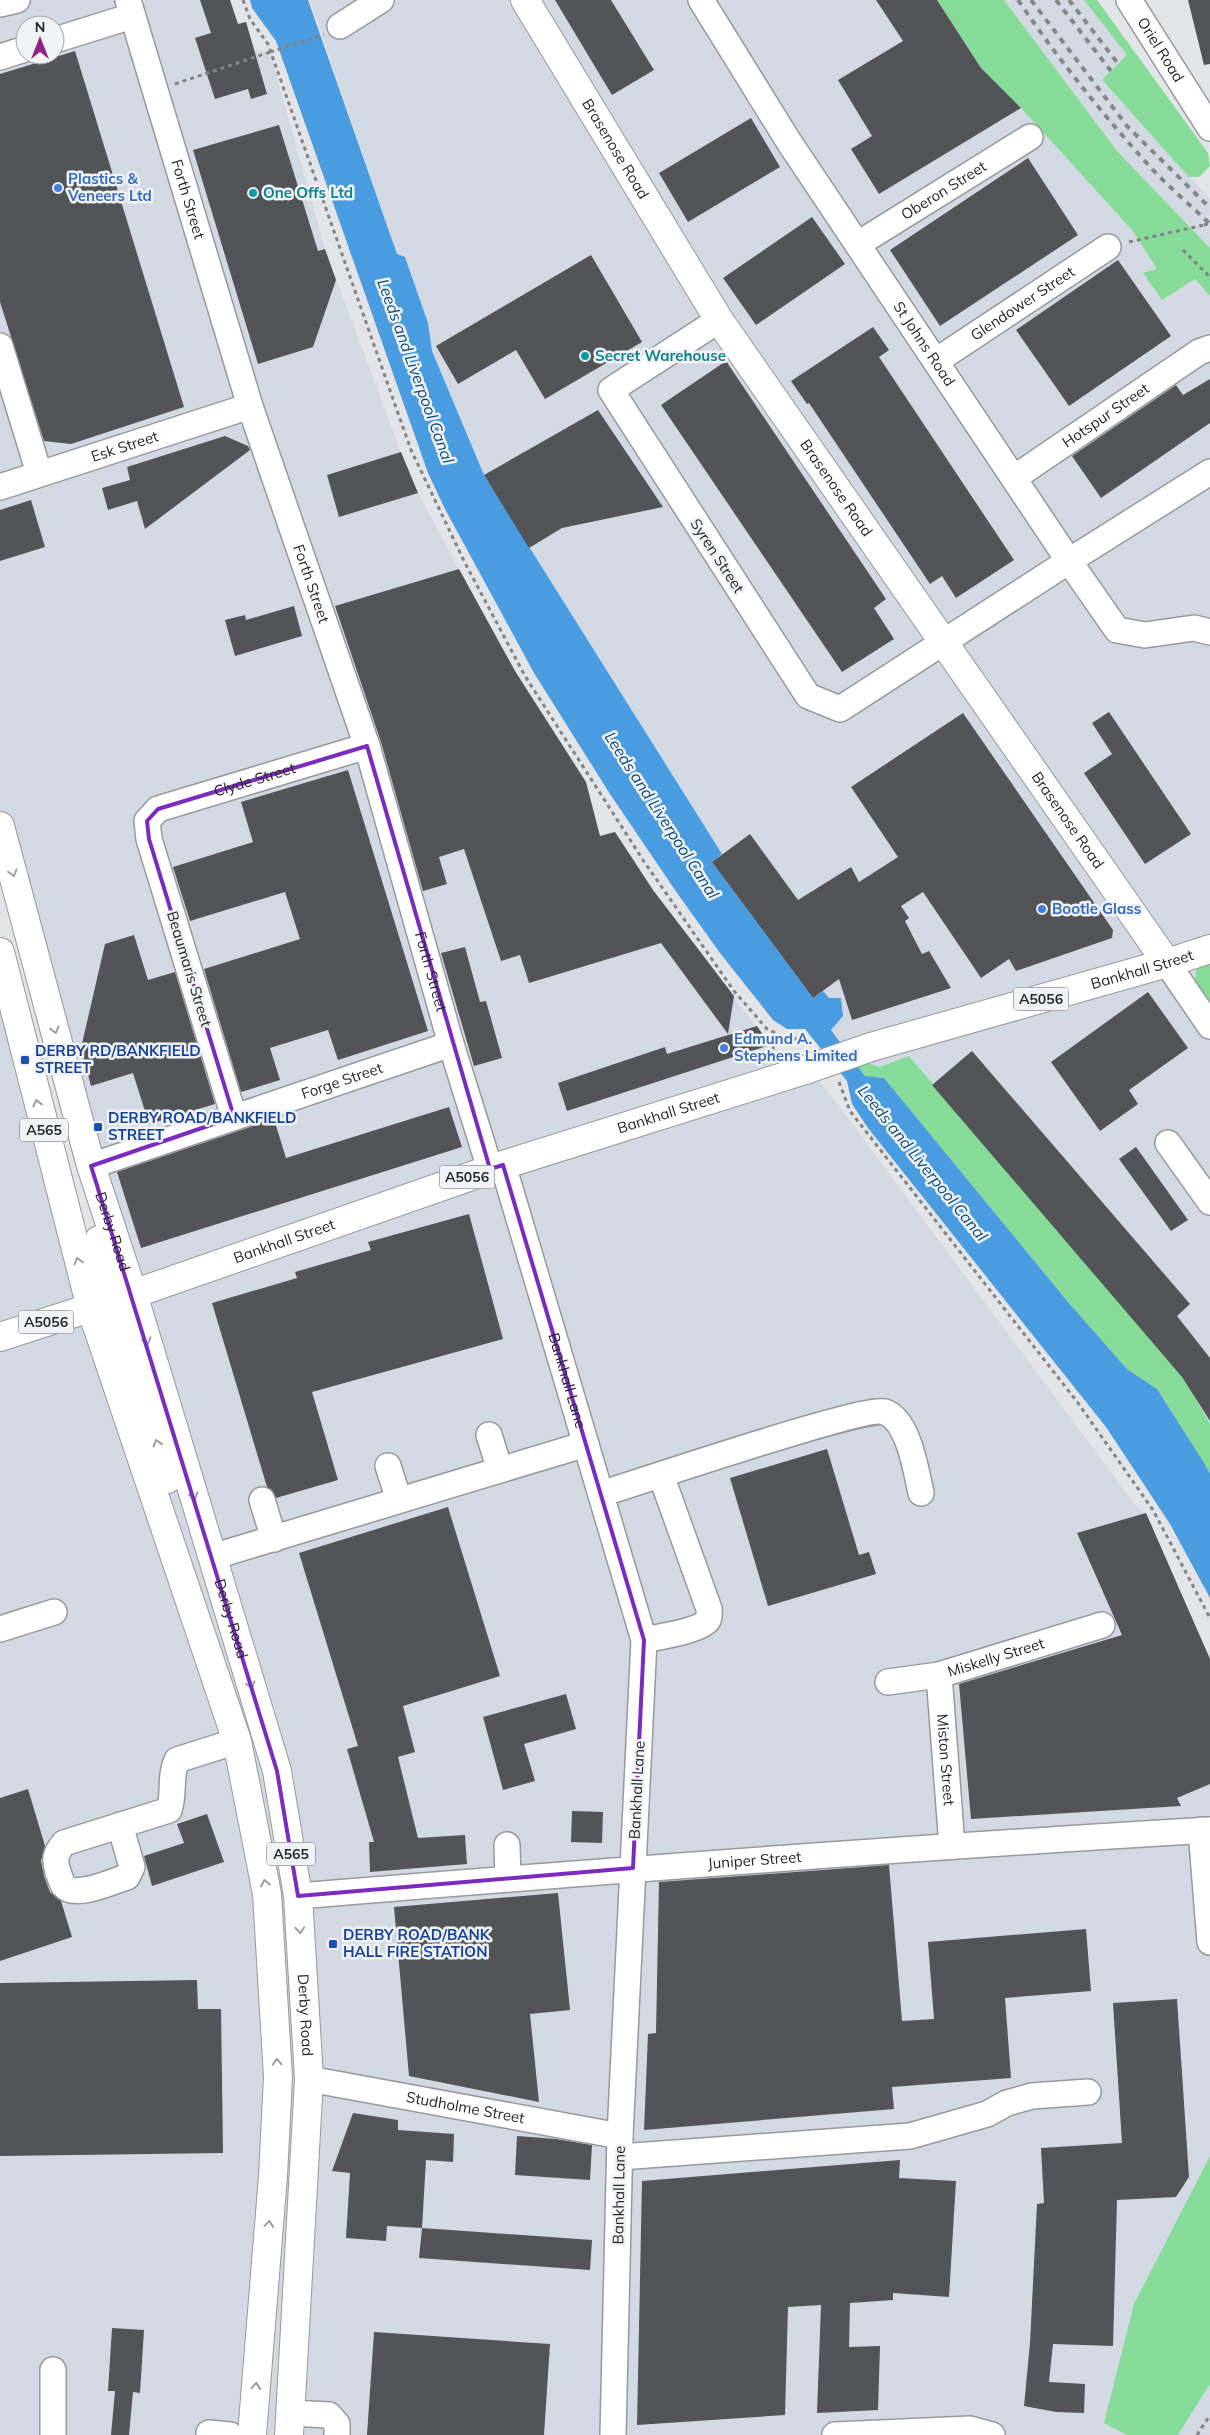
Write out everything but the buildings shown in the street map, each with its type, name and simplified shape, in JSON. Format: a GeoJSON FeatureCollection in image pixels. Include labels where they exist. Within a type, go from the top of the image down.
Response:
{"type":"FeatureCollection","features":[{"type":"Feature","properties":{"kind":"main road","name":"Brasenose Road"},"geometry":{"type":"LineString","coordinates":[[525,0],[719,320],[1167,963]]}},
{"type":"Feature","properties":{"kind":"main road","name":"Derby Road"},"geometry":{"type":"LineString","coordinates":[[0,826],[91,1166],[133,1294],[277,1771],[298,1896],[309,2078],[290,2424]]}},
{"type":"Feature","properties":{"kind":"main road","name":"Bankhall Street"},"geometry":{"type":"LineString","coordinates":[[133,1294],[808,1058],[872,1047],[1210,949]]}},
{"type":"Feature","properties":{"kind":"main road","name":"Derby Road"},"geometry":{"type":"LineString","coordinates":[[0,952],[91,1308],[237,1741],[267,1894],[278,2078],[273,2176],[252,2435]]}},
{"type":"Feature","properties":{"kind":"main road"},"geometry":{"type":"LineString","coordinates":[[68,1077],[68,1122],[108,1271],[104,1290],[91,1308]]}},
{"type":"Feature","properties":{"kind":"main road"},"geometry":{"type":"LineString","coordinates":[[133,1294],[121,1308],[121,1323],[167,1477],[164,1526]]}},
{"type":"Feature","properties":{"kind":"main road","name":"A5056"},"geometry":{"type":"LineString","coordinates":[[0,1336],[133,1294]]}},
{"type":"Feature","properties":{"kind":"street"},"geometry":{"type":"LineString","coordinates":[[0,4],[17,0]]}},
{"type":"Feature","properties":{"kind":"street"},"geometry":{"type":"LineString","coordinates":[[332,31],[381,0]]}},
{"type":"Feature","properties":{"kind":"street","name":"St Johns Road"},"geometry":{"type":"LineString","coordinates":[[701,0],[789,142],[1117,630],[1145,635],[1194,628],[1210,632]]}},
{"type":"Feature","properties":{"kind":"street","name":"Oriel Road"},"geometry":{"type":"LineString","coordinates":[[1129,0],[1201,98],[1210,128]]}},
{"type":"Feature","properties":{"kind":"street"},"geometry":{"type":"LineString","coordinates":[[65,36],[130,8]]}},
{"type":"Feature","properties":{"kind":"street","name":"Forth Street"},"geometry":{"type":"LineString","coordinates":[[130,8],[250,406],[367,746],[451,1044],[497,1167]]}},
{"type":"Feature","properties":{"kind":"street"},"geometry":{"type":"LineString","coordinates":[[0,57],[15,52]]}},
{"type":"Feature","properties":{"kind":"street","name":"Oberon Street"},"geometry":{"type":"LineString","coordinates":[[858,244],[1030,137]]}},
{"type":"Feature","properties":{"kind":"street","name":"Glendower Street"},"geometry":{"type":"LineString","coordinates":[[936,361],[1119,245]]}},
{"type":"Feature","properties":{"kind":"street","name":"Syren Street"},"geometry":{"type":"LineString","coordinates":[[719,320],[611,390],[808,696],[840,708],[944,643]]}},
{"type":"Feature","properties":{"kind":"street"},"geometry":{"type":"LineString","coordinates":[[0,346],[39,473]]}},
{"type":"Feature","properties":{"kind":"street","name":"Hotspur Street"},"geometry":{"type":"LineString","coordinates":[[1014,478],[1204,350]]}},
{"type":"Feature","properties":{"kind":"street","name":"Esk Street"},"geometry":{"type":"LineString","coordinates":[[0,487],[250,406]]}},
{"type":"Feature","properties":{"kind":"street"},"geometry":{"type":"LineString","coordinates":[[944,643],[1210,472]]}},
{"type":"Feature","properties":{"kind":"street","name":"Clyde Street"},"geometry":{"type":"LineString","coordinates":[[147,821],[158,809],[367,746]]}},
{"type":"Feature","properties":{"kind":"street","name":"Beaumaris Street"},"geometry":{"type":"LineString","coordinates":[[147,821],[149,839],[234,1117]]}},
{"type":"Feature","properties":{"kind":"street"},"geometry":{"type":"LineString","coordinates":[[1167,963],[1210,1026]]}},
{"type":"Feature","properties":{"kind":"street","name":"Forge Street"},"geometry":{"type":"LineString","coordinates":[[91,1166],[451,1044]]}},
{"type":"Feature","properties":{"kind":"street"},"geometry":{"type":"LineString","coordinates":[[1168,1143],[1210,1202]]}},
{"type":"Feature","properties":{"kind":"street","name":"Bankhall Lane"},"geometry":{"type":"LineString","coordinates":[[497,1167],[602,1494],[644,1640],[620,2146],[613,2435]]}},
{"type":"Feature","properties":{"kind":"street"},"geometry":{"type":"LineString","coordinates":[[602,1494],[836,1420],[881,1411],[891,1416],[900,1426],[908,1442],[921,1493]]}},
{"type":"Feature","properties":{"kind":"street"},"geometry":{"type":"LineString","coordinates":[[489,1435],[500,1470]]}},
{"type":"Feature","properties":{"kind":"street"},"geometry":{"type":"LineString","coordinates":[[212,1557],[586,1444]]}},
{"type":"Feature","properties":{"kind":"street"},"geometry":{"type":"LineString","coordinates":[[388,1466],[399,1500]]}},
{"type":"Feature","properties":{"kind":"street"},"geometry":{"type":"LineString","coordinates":[[644,1640],[687,1630],[707,1622],[709,1617],[709,1609],[661,1475]]}},
{"type":"Feature","properties":{"kind":"street"},"geometry":{"type":"LineString","coordinates":[[262,1500],[274,1539]]}},
{"type":"Feature","properties":{"kind":"street"},"geometry":{"type":"LineString","coordinates":[[0,1629],[54,1612]]}},
{"type":"Feature","properties":{"kind":"street","name":"Miskelly Street"},"geometry":{"type":"LineString","coordinates":[[888,1682],[939,1675],[1102,1625]]}},
{"type":"Feature","properties":{"kind":"street","name":"Miston Street"},"geometry":{"type":"LineString","coordinates":[[939,1675],[952,1846]]}},
{"type":"Feature","properties":{"kind":"street"},"geometry":{"type":"LineString","coordinates":[[120,1825],[169,1810],[173,1800],[172,1770],[177,1760],[237,1741]]}},
{"type":"Feature","properties":{"kind":"street"},"geometry":{"type":"LineString","coordinates":[[1205,1830],[1210,1942]]}},
{"type":"Feature","properties":{"kind":"street","name":"Juniper Street"},"geometry":{"type":"LineString","coordinates":[[298,1896],[633,1868],[1205,1830]]}},
{"type":"Feature","properties":{"kind":"street"},"geometry":{"type":"LineString","coordinates":[[507,1845],[508,1879]]}},
{"type":"Feature","properties":{"kind":"street","name":"Studholme Street"},"geometry":{"type":"LineString","coordinates":[[309,2078],[620,2146],[878,2140],[930,2132],[987,2114],[1007,2104],[1032,2096],[1088,2092]]}},
{"type":"Feature","properties":{"kind":"street"},"geometry":{"type":"LineString","coordinates":[[53,2370],[53,2435]]}},
{"type":"Feature","properties":{"kind":"street"},"geometry":{"type":"LineString","coordinates":[[290,2424],[329,2415],[337,2424],[337,2435]]}},
{"type":"Feature","properties":{"kind":"street"},"geometry":{"type":"LineString","coordinates":[[835,2435],[970,2429],[992,2435]]}},
{"type":"Feature","properties":{"kind":"path"},"geometry":{"type":"LineString","coordinates":[[243,0],[250,19],[268,44],[410,450],[465,563],[525,676],[643,860],[734,991],[767,1029],[786,1038],[806,1040],[808,1058]]}},
{"type":"Feature","properties":{"kind":"path"},"geometry":{"type":"LineString","coordinates":[[155,90],[332,31]]}},
{"type":"Feature","properties":{"kind":"path"},"geometry":{"type":"LineString","coordinates":[[1119,245],[1210,224]]}},
{"type":"Feature","properties":{"kind":"path"},"geometry":{"type":"LineString","coordinates":[[1183,250],[1210,277]]}},
{"type":"Feature","properties":{"kind":"path"},"geometry":{"type":"LineString","coordinates":[[835,1076],[841,1083],[850,1111],[1078,1402],[1153,1510],[1210,1618]]}},
{"type":"Feature","properties":{"kind":"path"},"geometry":{"type":"LineString","coordinates":[[1197,2435],[1210,2415]]}},
{"type":"Feature","properties":{"kind":"highlighted area"},"geometry":{"type":"Polygon","coordinates":[[[367,746],[490,1169],[503,1165],[644,1640],[633,1868],[298,1896],[277,1771],[91,1166],[234,1117],[149,839],[147,821],[158,809],[367,746]]]}},
{"type":"Feature","properties":{"kind":"shaded area"},"geometry":{"type":"Polygon","coordinates":[[[0,0],[230,0],[238,24],[246,22],[255,50],[270,52],[325,249],[418,493],[515,671],[555,736],[600,836],[615,832],[653,890],[770,1045],[824,1086],[1136,1506],[1146,1513],[1210,1659],[1210,2156],[1104,2423],[1127,2435],[0,2435],[0,952],[91,1307],[132,1294],[0,826],[0,0]]]}},
{"type":"Feature","properties":{"kind":"shaded area"},"geometry":{"type":"Polygon","coordinates":[[[310,0],[937,0],[981,68],[1021,108],[1132,230],[1157,269],[1143,273],[1162,299],[1195,279],[1210,296],[1210,1424],[1174,1368],[909,1057],[880,1067],[868,1063],[858,1066],[831,1030],[843,1016],[841,998],[813,998],[712,862],[722,854],[484,475],[432,351],[428,323],[405,258],[397,254],[310,0]]]}},
{"type":"Feature","properties":{"kind":"shaded area"},"geometry":{"type":"Polygon","coordinates":[[[1004,0],[1084,0],[1127,55],[1102,81],[1210,199],[1210,248],[1117,151],[1004,0]]]}},
{"type":"Feature","properties":{"kind":"shaded area"},"geometry":{"type":"Polygon","coordinates":[[[1210,2384],[1210,2435],[1178,2435],[1210,2384]]]}},
{"type":"Feature","properties":{"kind":"green space"},"geometry":{"type":"Polygon","coordinates":[[[937,0],[1004,0],[1117,151],[1210,248],[1210,296],[1195,279],[1162,300],[1143,273],[1157,269],[1132,230],[1021,108],[981,68],[937,0]]]}},
{"type":"Feature","properties":{"kind":"green space"},"geometry":{"type":"Polygon","coordinates":[[[1084,0],[1097,0],[1208,153],[1210,166],[1199,177],[1189,177],[1102,80],[1127,55],[1084,0]]]}},
{"type":"Feature","properties":{"kind":"green space"},"geometry":{"type":"Polygon","coordinates":[[[1210,959],[1210,1010],[1194,989],[1197,963],[1210,959]]]}},
{"type":"Feature","properties":{"kind":"green space"},"geometry":{"type":"Polygon","coordinates":[[[909,1056],[1181,1374],[1210,1424],[1210,1474],[1157,1389],[1127,1369],[1068,1302],[884,1078],[865,1076],[858,1066],[868,1063],[880,1067],[909,1056]]]}},
{"type":"Feature","properties":{"kind":"green space"},"geometry":{"type":"Polygon","coordinates":[[[1210,2156],[1210,2384],[1178,2435],[1127,2435],[1104,2423],[1134,2304],[1210,2156]]]}},
{"type":"Feature","properties":{"kind":"water","name":"Leeds and Liverpool Canal"},"geometry":{"type":"Polygon","coordinates":[[[250,0],[308,0],[397,254],[405,257],[428,323],[432,351],[484,475],[722,854],[712,862],[813,998],[823,991],[829,998],[841,998],[843,1016],[831,1030],[865,1076],[884,1078],[1068,1302],[1127,1369],[1157,1389],[1204,1463],[1210,1474],[1210,1598],[1170,1524],[1106,1427],[868,1128],[852,1104],[847,1081],[805,1029],[787,1029],[773,1020],[720,953],[610,794],[534,673],[445,509],[428,473],[276,41],[252,8],[250,0]]]}},
{"type":"Feature","properties":{"kind":"railway"},"geometry":{"type":"LineString","coordinates":[[1018,0],[1078,82],[1111,122],[1160,177],[1210,224]]}},
{"type":"Feature","properties":{"kind":"railway"},"geometry":{"type":"LineString","coordinates":[[1031,0],[1127,126],[1210,208]]}},
{"type":"Feature","properties":{"kind":"railway"},"geometry":{"type":"LineString","coordinates":[[1056,0],[1111,71]]}},
{"type":"Feature","properties":{"kind":"railway"},"geometry":{"type":"LineString","coordinates":[[1069,0],[1119,65]]}},
{"type":"Feature","properties":{"kind":"place","name":"Plastics & Veneers Ltd"},"geometry":{"type":"Point","coordinates":[58,188]}},
{"type":"Feature","properties":{"kind":"place","name":"One Offs Ltd"},"geometry":{"type":"Point","coordinates":[253,193]}},
{"type":"Feature","properties":{"kind":"place","name":"Secret Warehouse"},"geometry":{"type":"Point","coordinates":[585,356]}},
{"type":"Feature","properties":{"kind":"place","name":"Bootle Glass"},"geometry":{"type":"Point","coordinates":[1042,909]}},
{"type":"Feature","properties":{"kind":"place","name":"Edmund A. Stephens Limited"},"geometry":{"type":"Point","coordinates":[724,1048]}},
{"type":"Feature","properties":{"kind":"place","name":"DERBY RD/BANKFIELD STREET"},"geometry":{"type":"Point","coordinates":[25,1060]}},
{"type":"Feature","properties":{"kind":"place","name":"DERBY ROAD/BANKFIELD STREET"},"geometry":{"type":"Point","coordinates":[98,1127]}},
{"type":"Feature","properties":{"kind":"place","name":"DERBY ROAD/BANK HALL FIRE STATION"},"geometry":{"type":"Point","coordinates":[333,1944]}}]}
